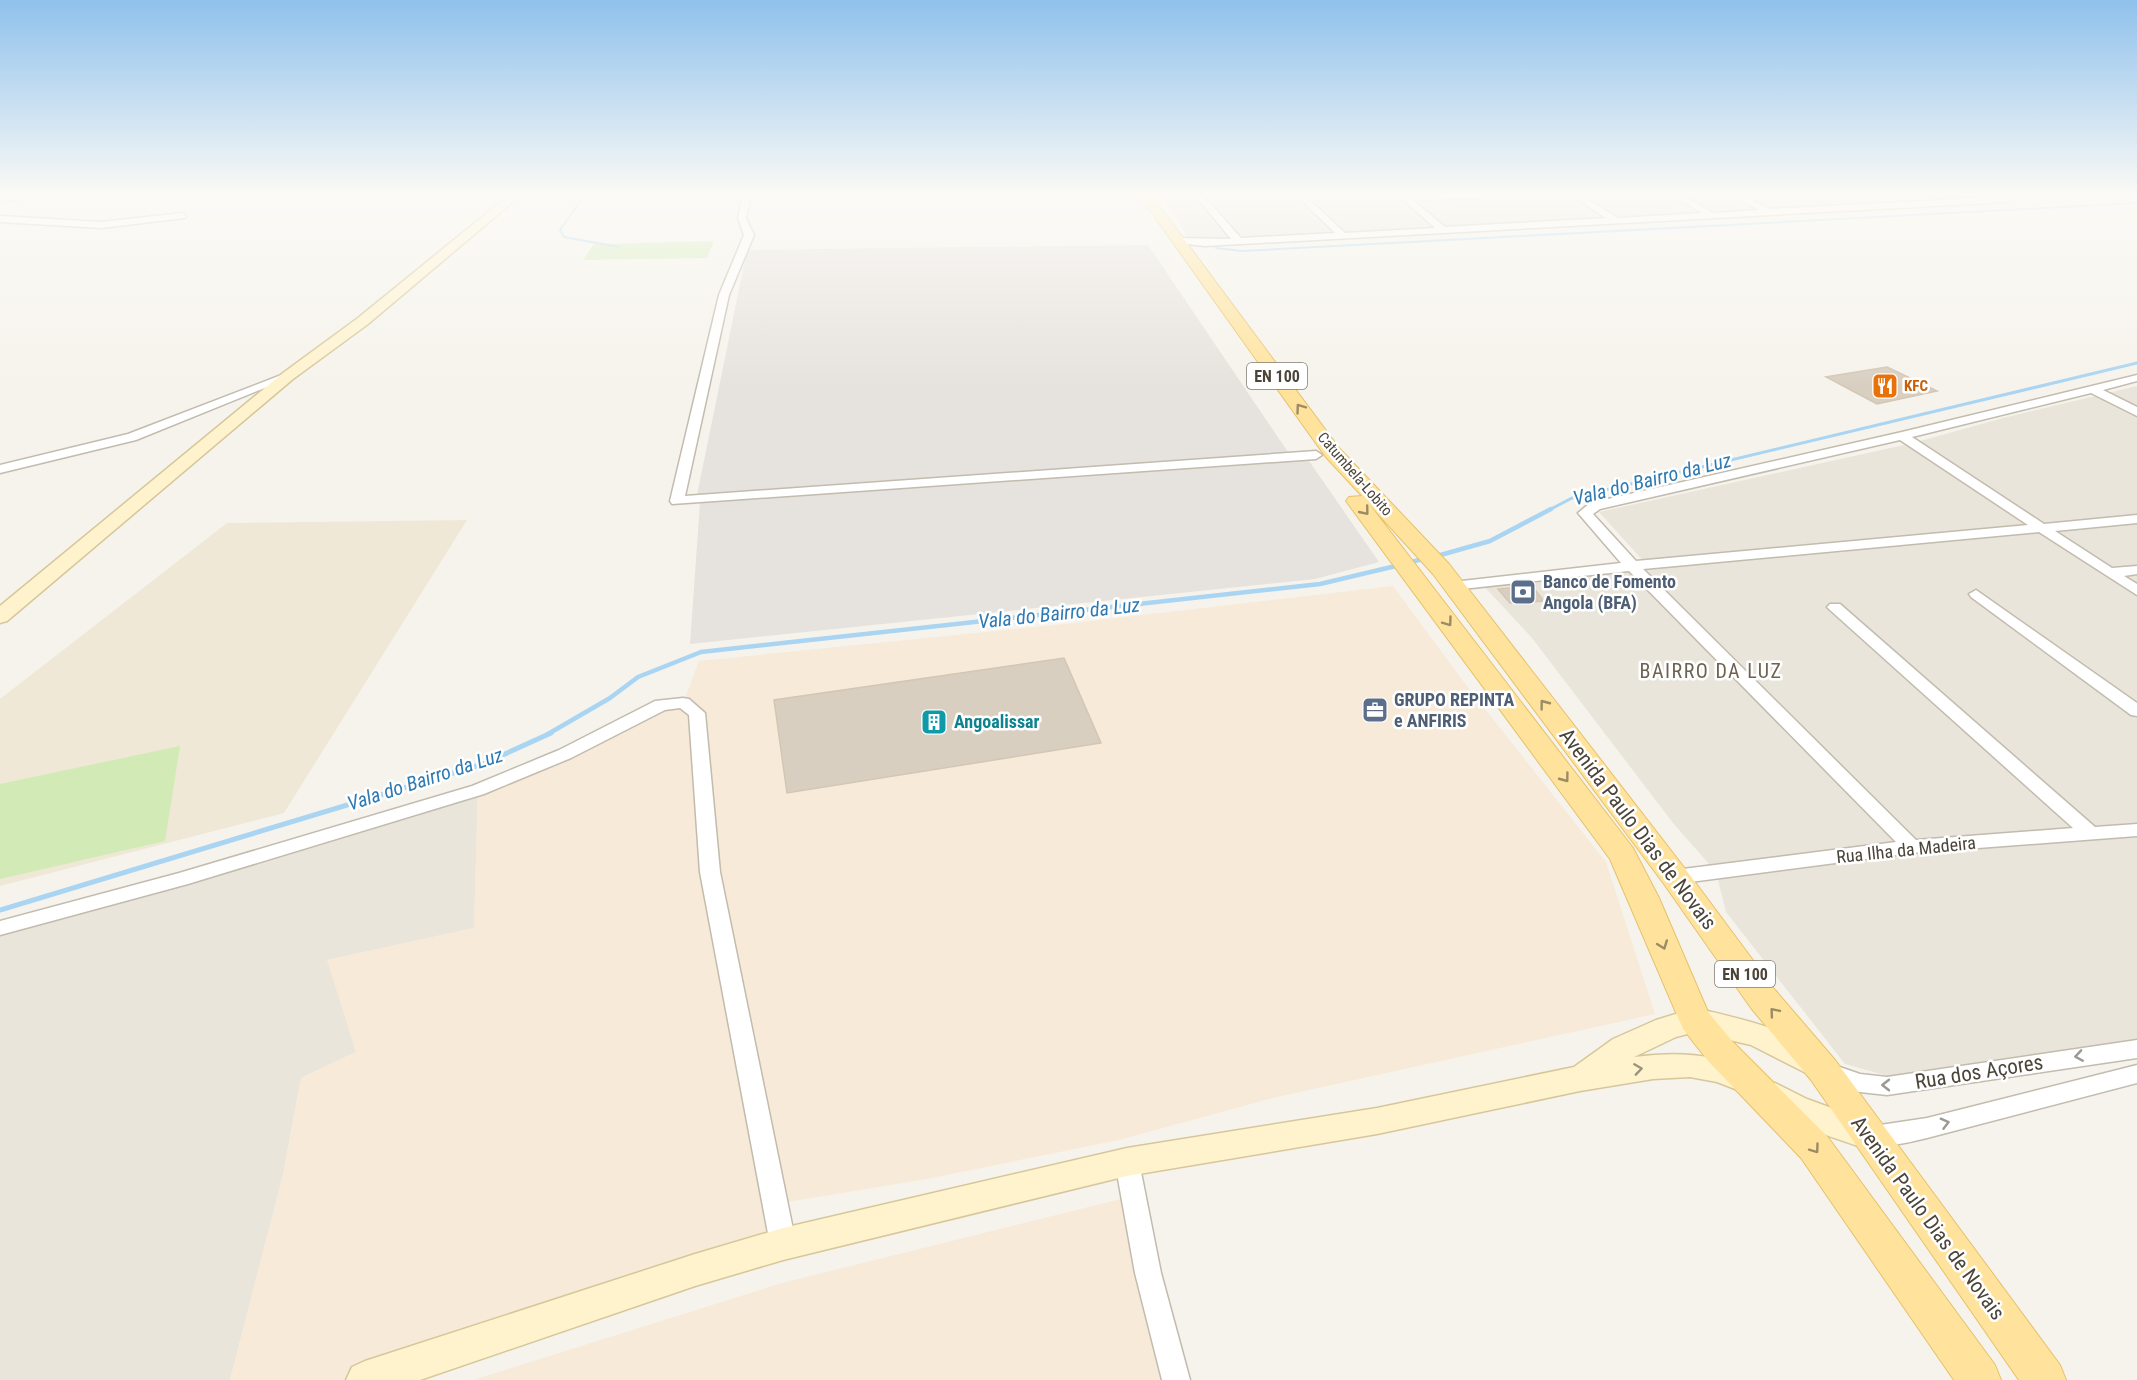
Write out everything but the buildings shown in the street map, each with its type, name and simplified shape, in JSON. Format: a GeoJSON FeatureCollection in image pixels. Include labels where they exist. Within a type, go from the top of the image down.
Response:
{"type":"FeatureCollection","features":[{"type":"Feature","properties":{"kind":"main road","name":"Catumbela-Lobito"},"geometry":{"type":"LineString","coordinates":[[1176,259],[1316,455],[1425,565]]}},
{"type":"Feature","properties":{"kind":"main road","name":"Catumbela-Lobito"},"geometry":{"type":"LineString","coordinates":[[1193,259],[1332,452],[1425,565]]}},
{"type":"Feature","properties":{"kind":"main road","name":"Avenida Paulo Dias de Novais"},"geometry":{"type":"LineString","coordinates":[[1425,565],[1675,877],[1763,999],[1823,1070],[1867,1135],[2045,1380]]}},
{"type":"Feature","properties":{"kind":"main road","name":"Avenida Paulo Dias de Novais"},"geometry":{"type":"LineString","coordinates":[[1425,565],[1623,855],[1644,898],[1695,1020],[1721,1052],[1814,1147],[1980,1380]]}},
{"type":"Feature","properties":{"kind":"street"},"geometry":{"type":"LineString","coordinates":[[0,617],[288,376],[363,321],[437,259]]}},
{"type":"Feature","properties":{"kind":"street"},"geometry":{"type":"LineString","coordinates":[[739,259],[724,295],[677,501],[1316,455]]}},
{"type":"Feature","properties":{"kind":"street"},"geometry":{"type":"LineString","coordinates":[[0,469],[132,437],[288,376]]}},
{"type":"Feature","properties":{"kind":"street"},"geometry":{"type":"LineString","coordinates":[[1912,848],[1632,566],[1587,518],[1585,513],[1588,510],[2137,378]]}},
{"type":"Feature","properties":{"kind":"street"},"geometry":{"type":"LineString","coordinates":[[2091,388],[2137,412]]}},
{"type":"Feature","properties":{"kind":"street"},"geometry":{"type":"LineString","coordinates":[[1902,436],[2137,591]]}},
{"type":"Feature","properties":{"kind":"street"},"geometry":{"type":"LineString","coordinates":[[1425,565],[1632,566],[2137,519]]}},
{"type":"Feature","properties":{"kind":"street"},"geometry":{"type":"LineString","coordinates":[[2110,573],[2137,570]]}},
{"type":"Feature","properties":{"kind":"street"},"geometry":{"type":"LineString","coordinates":[[1976,594],[2137,711]]}},
{"type":"Feature","properties":{"kind":"street"},"geometry":{"type":"LineString","coordinates":[[1835,607],[2092,835]]}},
{"type":"Feature","properties":{"kind":"street"},"geometry":{"type":"LineString","coordinates":[[0,928],[192,875],[478,790],[565,754],[661,705],[683,703],[697,713],[710,872],[783,1244]]}},
{"type":"Feature","properties":{"kind":"street","name":"Rua Ilha da Madeira"},"geometry":{"type":"LineString","coordinates":[[1675,877],[1912,848],[2137,830]]}},
{"type":"Feature","properties":{"kind":"street"},"geometry":{"type":"LineString","coordinates":[[1580,1078],[1624,1048],[1667,1028],[1695,1020],[1759,1035],[1823,1070]]}},
{"type":"Feature","properties":{"kind":"street","name":"Rua dos Açores"},"geometry":{"type":"LineString","coordinates":[[1823,1070],[1860,1083],[1887,1086],[2137,1049]]}},
{"type":"Feature","properties":{"kind":"street"},"geometry":{"type":"LineString","coordinates":[[365,1380],[695,1270],[783,1244],[1127,1162],[1377,1121],[1580,1078],[1653,1067],[1690,1065],[1719,1070],[1753,1083],[1796,1108],[1867,1135]]}},
{"type":"Feature","properties":{"kind":"street","name":"Rua dos Açores"},"geometry":{"type":"LineString","coordinates":[[1867,1135],[1900,1134],[1927,1128],[2137,1074]]}},
{"type":"Feature","properties":{"kind":"street"},"geometry":{"type":"LineString","coordinates":[[1127,1162],[1148,1273],[1176,1380]]}},
{"type":"Feature","properties":{"kind":"shaded area"},"geometry":{"type":"Polygon","coordinates":[[[745,259],[1158,259],[1290,455],[697,495],[745,259]]]}},
{"type":"Feature","properties":{"kind":"shaded area","name":"BAIRRO DA LUZ"},"geometry":{"type":"Polygon","coordinates":[[[2137,386],[2137,1040],[1895,1078],[1845,1064],[1726,912],[1716,872],[1673,823],[1532,638],[1481,583],[1646,564],[1599,512],[1913,443],[2003,418],[2137,386]]]}},
{"type":"Feature","properties":{"kind":"shaded area"},"geometry":{"type":"Polygon","coordinates":[[[1307,458],[1379,562],[1315,579],[690,644],[700,503],[1307,458]]]}},
{"type":"Feature","properties":{"kind":"shaded area"},"geometry":{"type":"Polygon","coordinates":[[[467,520],[284,813],[0,886],[0,699],[227,523],[467,520]]]}},
{"type":"Feature","properties":{"kind":"shaded area"},"geometry":{"type":"Polygon","coordinates":[[[1393,586],[1466,685],[1606,862],[1655,1014],[1277,1097],[1119,1140],[921,1180],[775,1204],[783,1244],[365,1380],[230,1380],[283,1175],[301,1078],[356,1052],[327,960],[474,928],[478,790],[625,722],[683,703],[699,661],[1074,623],[1393,586]]]}},
{"type":"Feature","properties":{"kind":"shaded area"},"geometry":{"type":"Polygon","coordinates":[[[478,790],[474,928],[328,960],[356,1052],[301,1078],[283,1175],[230,1380],[0,1380],[0,928],[478,790]]]}},
{"type":"Feature","properties":{"kind":"shaded area"},"geometry":{"type":"Polygon","coordinates":[[[1133,1196],[1176,1380],[473,1380],[782,1283],[1133,1196]]]}},
{"type":"Feature","properties":{"kind":"green space"},"geometry":{"type":"Polygon","coordinates":[[[180,746],[165,841],[0,879],[0,784],[180,746]]]}},
{"type":"Feature","properties":{"kind":"waterway","name":"Vala do Bairro da Luz"},"geometry":{"type":"LineString","coordinates":[[1549,510],[1572,498],[2137,363]]}},
{"type":"Feature","properties":{"kind":"waterway","name":"Vala do Bairro da Luz"},"geometry":{"type":"LineString","coordinates":[[1437,556],[1490,541],[1551,509]]}},
{"type":"Feature","properties":{"kind":"waterway","name":"Vala do Bairro da Luz"},"geometry":{"type":"LineString","coordinates":[[1408,563],[1426,558]]}},
{"type":"Feature","properties":{"kind":"waterway","name":"Vala do Bairro da Luz"},"geometry":{"type":"LineString","coordinates":[[548,734],[610,698],[638,677],[701,652],[1320,584],[1400,565]]}},
{"type":"Feature","properties":{"kind":"waterway","name":"Vala do Bairro da Luz"},"geometry":{"type":"LineString","coordinates":[[0,910],[483,764],[551,733]]}},
{"type":"Feature","properties":{"kind":"place","name":"KFC"},"geometry":{"type":"Point","coordinates":[1885,386]}},
{"type":"Feature","properties":{"kind":"place","name":"Banco de Fomento Angola (BFA)"},"geometry":{"type":"Point","coordinates":[1523,592]}},
{"type":"Feature","properties":{"kind":"place","name":"GRUPO REPINTA e ANFIRIS"},"geometry":{"type":"Point","coordinates":[1375,710]}},
{"type":"Feature","properties":{"kind":"place","name":"Angoalissar"},"geometry":{"type":"Point","coordinates":[934,722]}},
{"type":"Feature","properties":{"kind":"district","name":"BAIRRO DA LUZ"},"geometry":{"type":"Point","coordinates":[1711,671]}}]}
